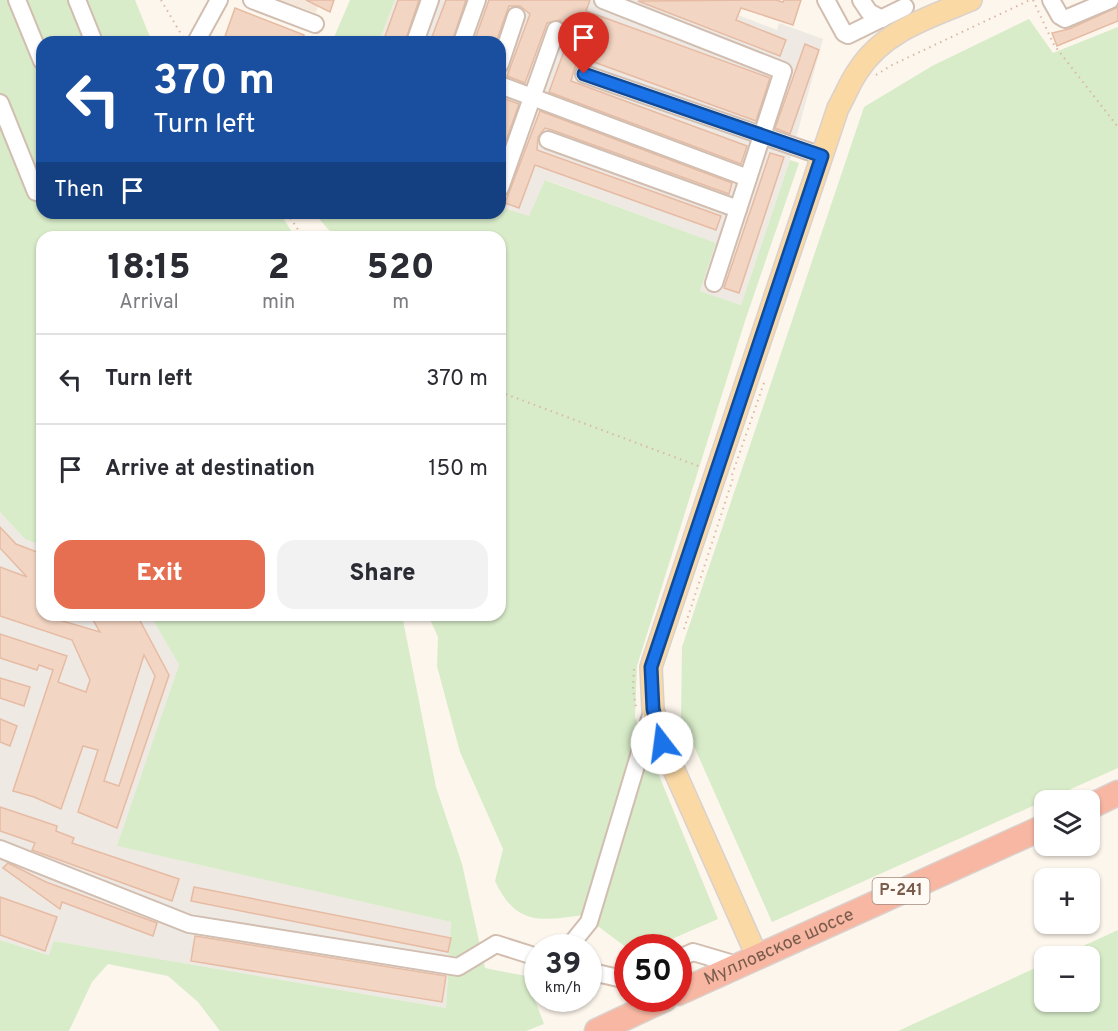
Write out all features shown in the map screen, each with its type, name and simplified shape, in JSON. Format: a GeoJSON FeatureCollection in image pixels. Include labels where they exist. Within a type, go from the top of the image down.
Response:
{"type":"FeatureCollection","features":[{"type":"Feature","properties":{"kind":"highway"},"geometry":{"type":"LineString","coordinates":[[1100,802],[1118,794]]}},
{"type":"Feature","properties":{"kind":"highway","name":"Мулловское шоссе"},"geometry":{"type":"LineString","coordinates":[[692,987],[1034,832]]}},
{"type":"Feature","properties":{"kind":"highway"},"geometry":{"type":"LineString","coordinates":[[597,1031],[637,1012]]}},
{"type":"Feature","properties":{"kind":"main road"},"geometry":{"type":"LineString","coordinates":[[747,961],[662,743],[653,709],[651,667],[838,108],[858,70],[885,41],[907,10],[971,0]]}},
{"type":"Feature","properties":{"kind":"lane"},"geometry":{"type":"LineString","coordinates":[[17,0],[36,46]]}},
{"type":"Feature","properties":{"kind":"lane"},"geometry":{"type":"LineString","coordinates":[[77,0],[92,36]]}},
{"type":"Feature","properties":{"kind":"lane"},"geometry":{"type":"LineString","coordinates":[[199,36],[219,0]]}},
{"type":"Feature","properties":{"kind":"lane"},"geometry":{"type":"LineString","coordinates":[[252,0],[315,24]]}},
{"type":"Feature","properties":{"kind":"lane"},"geometry":{"type":"LineString","coordinates":[[417,36],[430,0]]}},
{"type":"Feature","properties":{"kind":"lane"},"geometry":{"type":"LineString","coordinates":[[464,36],[477,0]]}},
{"type":"Feature","properties":{"kind":"lane"},"geometry":{"type":"LineString","coordinates":[[603,0],[783,71],[714,283]]}},
{"type":"Feature","properties":{"kind":"lane"},"geometry":{"type":"LineString","coordinates":[[826,0],[844,33],[848,35],[907,10]]}},
{"type":"Feature","properties":{"kind":"lane"},"geometry":{"type":"LineString","coordinates":[[861,0],[869,12],[882,19]]}},
{"type":"Feature","properties":{"kind":"lane"},"geometry":{"type":"LineString","coordinates":[[1051,0],[1060,16],[1065,19],[1110,0]]}},
{"type":"Feature","properties":{"kind":"lane"},"geometry":{"type":"LineString","coordinates":[[506,46],[516,16]]}},
{"type":"Feature","properties":{"kind":"lane"},"geometry":{"type":"LineString","coordinates":[[506,171],[556,30]]}},
{"type":"Feature","properties":{"kind":"lane"},"geometry":{"type":"LineString","coordinates":[[584,74],[822,156]]}},
{"type":"Feature","properties":{"kind":"lane"},"geometry":{"type":"LineString","coordinates":[[506,87],[748,178]]}},
{"type":"Feature","properties":{"kind":"lane"},"geometry":{"type":"LineString","coordinates":[[0,103],[36,192]]}},
{"type":"Feature","properties":{"kind":"lane"},"geometry":{"type":"LineString","coordinates":[[548,140],[738,209]]}},
{"type":"Feature","properties":{"kind":"lane"},"geometry":{"type":"LineString","coordinates":[[579,934],[589,922],[653,709]]}},
{"type":"Feature","properties":{"kind":"lane"},"geometry":{"type":"LineString","coordinates":[[0,849],[189,924],[458,967],[496,944],[524,953]]}},
{"type":"Feature","properties":{"kind":"lane"},"geometry":{"type":"LineString","coordinates":[[692,952],[747,961]]}},
{"type":"Feature","properties":{"kind":"path"},"geometry":{"type":"LineString","coordinates":[[161,0],[182,36]]}},
{"type":"Feature","properties":{"kind":"path"},"geometry":{"type":"LineString","coordinates":[[1033,0],[1054,45],[1118,127]]}},
{"type":"Feature","properties":{"kind":"path"},"geometry":{"type":"LineString","coordinates":[[684,629],[734,475]]}},
{"type":"Feature","properties":{"kind":"shaded area"},"geometry":{"type":"Polygon","coordinates":[[[279,0],[320,0],[316,13],[279,0]]]}},
{"type":"Feature","properties":{"kind":"shaded area"},"geometry":{"type":"Polygon","coordinates":[[[395,0],[698,0],[777,30],[779,23],[823,39],[790,160],[741,305],[700,291],[716,243],[546,180],[529,217],[506,209],[506,36],[381,36],[395,0]]]}},
{"type":"Feature","properties":{"kind":"shaded area"},"geometry":{"type":"Polygon","coordinates":[[[0,512],[25,539],[36,544],[36,621],[153,621],[179,665],[118,846],[451,922],[446,1008],[54,941],[50,955],[0,940],[0,512]]]}},
{"type":"Feature","properties":{"kind":"green space"},"geometry":{"type":"Polygon","coordinates":[[[0,0],[135,0],[150,36],[36,36],[36,219],[284,219],[291,231],[36,231],[36,544],[25,539],[0,512],[0,0]]]}},
{"type":"Feature","properties":{"kind":"green space"},"geometry":{"type":"Polygon","coordinates":[[[350,0],[395,0],[381,36],[335,36],[350,0]]]}},
{"type":"Feature","properties":{"kind":"green space"},"geometry":{"type":"Polygon","coordinates":[[[1029,19],[1053,53],[1118,27],[1118,768],[1069,790],[1034,790],[1034,805],[772,922],[681,717],[682,647],[864,107],[932,66],[1029,19]]]}},
{"type":"Feature","properties":{"kind":"green space"},"geometry":{"type":"Polygon","coordinates":[[[790,160],[799,163],[745,321],[637,666],[635,717],[718,919],[683,934],[614,934],[614,938],[583,915],[554,919],[531,917],[521,913],[503,896],[495,881],[503,849],[460,752],[437,666],[438,637],[431,621],[506,621],[506,231],[330,231],[319,219],[506,219],[506,209],[529,216],[545,180],[716,243],[700,291],[741,305],[790,160]]]}},
{"type":"Feature","properties":{"kind":"green space"},"geometry":{"type":"Polygon","coordinates":[[[153,621],[403,621],[436,787],[462,864],[485,968],[524,976],[524,1012],[540,1012],[544,1024],[526,1031],[220,1031],[198,1002],[168,976],[108,964],[92,982],[69,1031],[0,1031],[0,940],[49,955],[54,941],[446,1008],[451,922],[117,846],[179,665],[153,621]]]}},
{"type":"Feature","properties":{"kind":"green space"},"geometry":{"type":"Polygon","coordinates":[[[1118,930],[1118,1031],[898,1031],[1034,969],[1034,1012],[1100,1012],[1100,946],[1083,946],[1118,930]]]}},
{"type":"Feature","properties":{"kind":"building"},"geometry":{"type":"Polygon","coordinates":[[[306,0],[334,0],[330,12],[306,0]]]}},
{"type":"Feature","properties":{"kind":"building"},"geometry":{"type":"Polygon","coordinates":[[[398,0],[419,0],[407,36],[385,36],[398,0]]]}},
{"type":"Feature","properties":{"kind":"building"},"geometry":{"type":"Polygon","coordinates":[[[446,0],[466,0],[454,36],[432,36],[446,0]]]}},
{"type":"Feature","properties":{"kind":"building"},"geometry":{"type":"Polygon","coordinates":[[[489,0],[590,0],[586,11],[770,78],[756,121],[580,57],[574,70],[571,81],[747,146],[741,164],[549,92],[571,32],[566,30],[560,20],[547,23],[525,83],[507,76],[530,14],[520,6],[509,6],[498,36],[476,36],[489,0]]]}},
{"type":"Feature","properties":{"kind":"building"},"geometry":{"type":"Polygon","coordinates":[[[776,0],[783,2],[784,0],[801,0],[793,25],[741,8],[736,20],[786,40],[780,56],[638,1],[776,0]]]}},
{"type":"Feature","properties":{"kind":"building"},"geometry":{"type":"Polygon","coordinates":[[[1118,7],[1118,21],[1057,46],[1052,33],[1069,29],[1118,7]]]}},
{"type":"Feature","properties":{"kind":"building"},"geometry":{"type":"Polygon","coordinates":[[[235,8],[304,35],[304,36],[225,36],[235,8]]]}},
{"type":"Feature","properties":{"kind":"building"},"geometry":{"type":"Polygon","coordinates":[[[805,44],[819,50],[790,134],[775,128],[805,44]]]}},
{"type":"Feature","properties":{"kind":"building"},"geometry":{"type":"Polygon","coordinates":[[[506,99],[519,104],[506,141],[506,99]]]}},
{"type":"Feature","properties":{"kind":"building"},"geometry":{"type":"Polygon","coordinates":[[[540,111],[732,183],[729,194],[545,128],[538,137],[537,150],[721,216],[716,230],[535,165],[519,208],[506,203],[540,111]]]}},
{"type":"Feature","properties":{"kind":"building"},"geometry":{"type":"Polygon","coordinates":[[[770,153],[784,157],[739,293],[724,288],[770,153]]]}},
{"type":"Feature","properties":{"kind":"building"},"geometry":{"type":"Polygon","coordinates":[[[0,527],[16,544],[36,552],[36,621],[62,621],[100,632],[94,621],[140,621],[169,675],[117,828],[78,812],[98,750],[83,746],[61,809],[13,791],[53,670],[39,665],[37,670],[0,658],[0,634],[67,656],[58,682],[86,692],[90,680],[72,640],[0,616],[0,567],[27,577],[0,548],[0,527]],[[144,655],[104,781],[119,786],[155,676],[144,655]]]}},
{"type":"Feature","properties":{"kind":"building"},"geometry":{"type":"Polygon","coordinates":[[[0,678],[30,687],[24,706],[0,698],[0,678]]]}},
{"type":"Feature","properties":{"kind":"building"},"geometry":{"type":"Polygon","coordinates":[[[0,719],[17,726],[10,746],[0,742],[0,719]]]}},
{"type":"Feature","properties":{"kind":"building"},"geometry":{"type":"Polygon","coordinates":[[[0,807],[57,826],[56,831],[74,838],[72,843],[179,879],[172,901],[32,850],[35,843],[0,831],[0,807]]]}},
{"type":"Feature","properties":{"kind":"building"},"geometry":{"type":"Polygon","coordinates":[[[8,863],[46,882],[157,923],[153,936],[62,902],[60,909],[3,868],[8,863]]]}},
{"type":"Feature","properties":{"kind":"building"},"geometry":{"type":"Polygon","coordinates":[[[194,887],[451,938],[448,952],[191,901],[194,887]]]}},
{"type":"Feature","properties":{"kind":"building"},"geometry":{"type":"Polygon","coordinates":[[[0,897],[57,917],[45,951],[0,935],[0,897]]]}},
{"type":"Feature","properties":{"kind":"building"},"geometry":{"type":"Polygon","coordinates":[[[195,936],[446,976],[442,1002],[191,961],[195,936]]]}},
{"type":"Feature","properties":{"kind":"route"},"geometry":{"type":"LineString","coordinates":[[584,74],[822,156],[651,667],[653,709],[662,743]]}}]}
